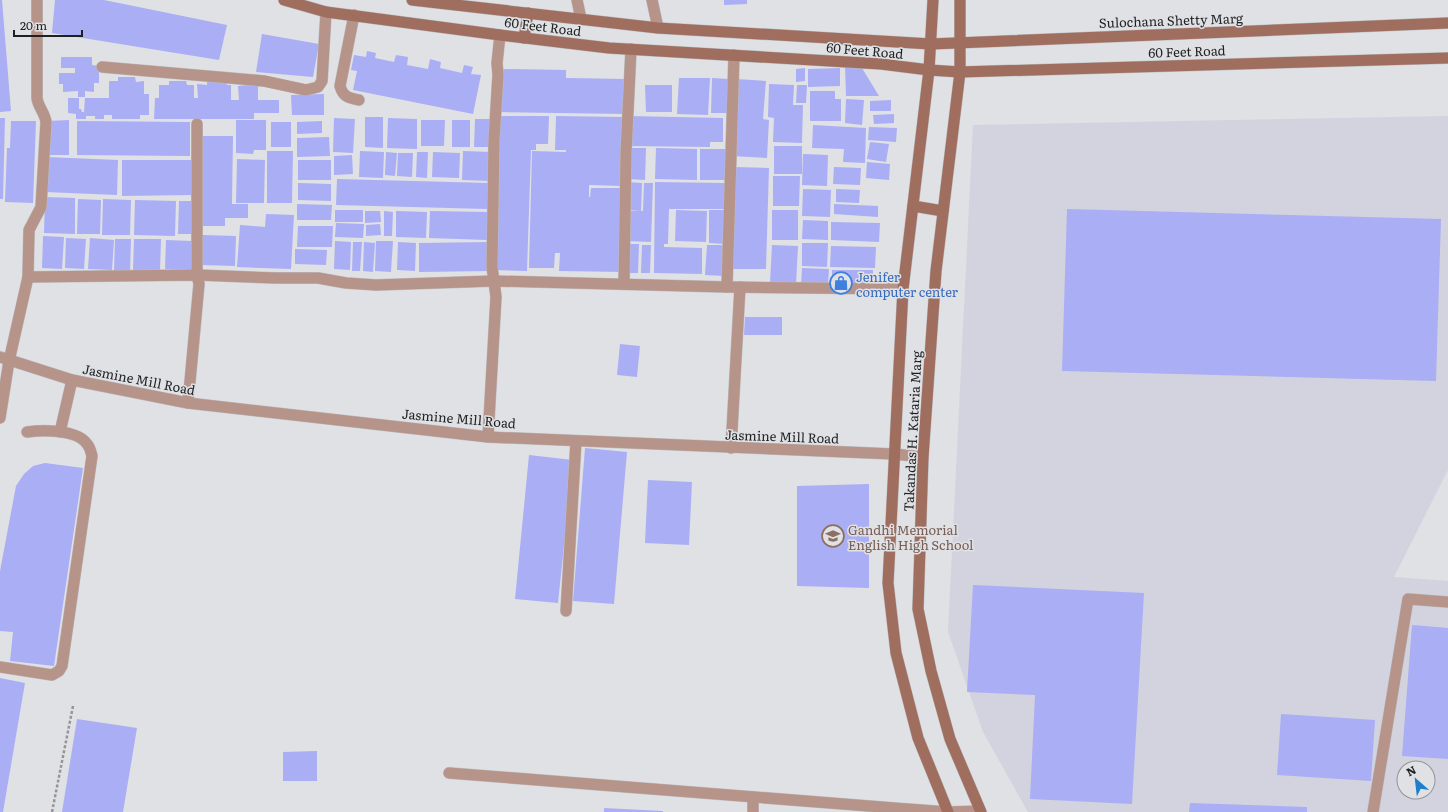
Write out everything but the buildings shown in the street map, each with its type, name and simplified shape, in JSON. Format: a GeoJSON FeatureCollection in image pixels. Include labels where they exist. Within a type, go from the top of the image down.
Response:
{"type":"FeatureCollection","features":[{"type":"Feature","properties":{"kind":"main road","name":"60 Feet Road"},"geometry":{"type":"LineString","coordinates":[[284,0],[326,12],[609,48],[881,64],[960,72],[1448,58]]}},
{"type":"Feature","properties":{"kind":"main road","name":"60 Feet Road"},"geometry":{"type":"LineString","coordinates":[[414,0],[658,28],[895,43]]}},
{"type":"Feature","properties":{"kind":"main road","name":"Takandas H. Kataria Marg"},"geometry":{"type":"LineString","coordinates":[[933,0],[929,70],[903,289],[888,583],[896,653],[918,738],[948,812]]}},
{"type":"Feature","properties":{"kind":"main road","name":"Takandas H. Kataria Marg"},"geometry":{"type":"LineString","coordinates":[[960,0],[960,72],[936,271],[923,457],[918,608],[931,671],[950,739],[980,812]]}},
{"type":"Feature","properties":{"kind":"main road"},"geometry":{"type":"LineString","coordinates":[[524,38],[528,13]]}},
{"type":"Feature","properties":{"kind":"main road","name":"Sulochana Shetty Marg"},"geometry":{"type":"LineString","coordinates":[[895,43],[960,44],[1448,23]]}},
{"type":"Feature","properties":{"kind":"main road"},"geometry":{"type":"LineString","coordinates":[[913,206],[943,211]]}},
{"type":"Feature","properties":{"kind":"street"},"geometry":{"type":"LineString","coordinates":[[0,418],[5,359],[28,277],[29,230],[41,207],[46,117],[38,105],[37,98],[37,0]]}},
{"type":"Feature","properties":{"kind":"street"},"geometry":{"type":"LineString","coordinates":[[578,0],[581,19]]}},
{"type":"Feature","properties":{"kind":"street"},"geometry":{"type":"LineString","coordinates":[[652,0],[658,28]]}},
{"type":"Feature","properties":{"kind":"street"},"geometry":{"type":"LineString","coordinates":[[102,67],[264,81],[306,90],[318,87],[322,82],[326,12]]}},
{"type":"Feature","properties":{"kind":"street"},"geometry":{"type":"LineString","coordinates":[[354,15],[340,86],[346,97],[359,100]]}},
{"type":"Feature","properties":{"kind":"street"},"geometry":{"type":"LineString","coordinates":[[488,437],[496,297],[492,267],[494,148],[498,75],[497,63],[500,35]]}},
{"type":"Feature","properties":{"kind":"street"},"geometry":{"type":"LineString","coordinates":[[624,284],[626,153],[631,49]]}},
{"type":"Feature","properties":{"kind":"street"},"geometry":{"type":"LineString","coordinates":[[727,287],[734,55]]}},
{"type":"Feature","properties":{"kind":"street"},"geometry":{"type":"LineString","coordinates":[[188,403],[199,284],[197,275],[197,124]]}},
{"type":"Feature","properties":{"kind":"street"},"geometry":{"type":"LineString","coordinates":[[28,277],[197,275],[318,278],[376,285],[494,280],[727,287],[903,289]]}},
{"type":"Feature","properties":{"kind":"street"},"geometry":{"type":"LineString","coordinates":[[731,448],[740,287]]}},
{"type":"Feature","properties":{"kind":"street","name":"Jasmine Mill Road"},"geometry":{"type":"LineString","coordinates":[[5,359],[72,380],[188,403],[488,437],[894,454],[923,457]]}},
{"type":"Feature","properties":{"kind":"street"},"geometry":{"type":"LineString","coordinates":[[60,432],[72,380]]}},
{"type":"Feature","properties":{"kind":"street"},"geometry":{"type":"LineString","coordinates":[[0,667],[52,675],[59,671],[62,666],[92,456],[84,440],[73,435],[41,430],[27,432]]}},
{"type":"Feature","properties":{"kind":"street"},"geometry":{"type":"LineString","coordinates":[[566,612],[576,441]]}},
{"type":"Feature","properties":{"kind":"street"},"geometry":{"type":"LineString","coordinates":[[1374,812],[1408,599],[1448,602]]}},
{"type":"Feature","properties":{"kind":"street"},"geometry":{"type":"LineString","coordinates":[[449,773],[753,797],[894,810],[980,812]]}},
{"type":"Feature","properties":{"kind":"street"},"geometry":{"type":"LineString","coordinates":[[753,797],[753,812]]}},
{"type":"Feature","properties":{"kind":"path"},"geometry":{"type":"LineString","coordinates":[[52,812],[73,706]]}},
{"type":"Feature","properties":{"kind":"shaded area"},"geometry":{"type":"Polygon","coordinates":[[[1448,116],[1448,470],[1394,577],[1448,581],[1448,812],[1028,812],[983,732],[948,632],[973,125],[1448,116]]]}},
{"type":"Feature","properties":{"kind":"place","name":"Jenifer computer center"},"geometry":{"type":"Point","coordinates":[841,283]}},
{"type":"Feature","properties":{"kind":"place","name":"Gandhi Memorial English High School"},"geometry":{"type":"Point","coordinates":[833,536]}}]}
